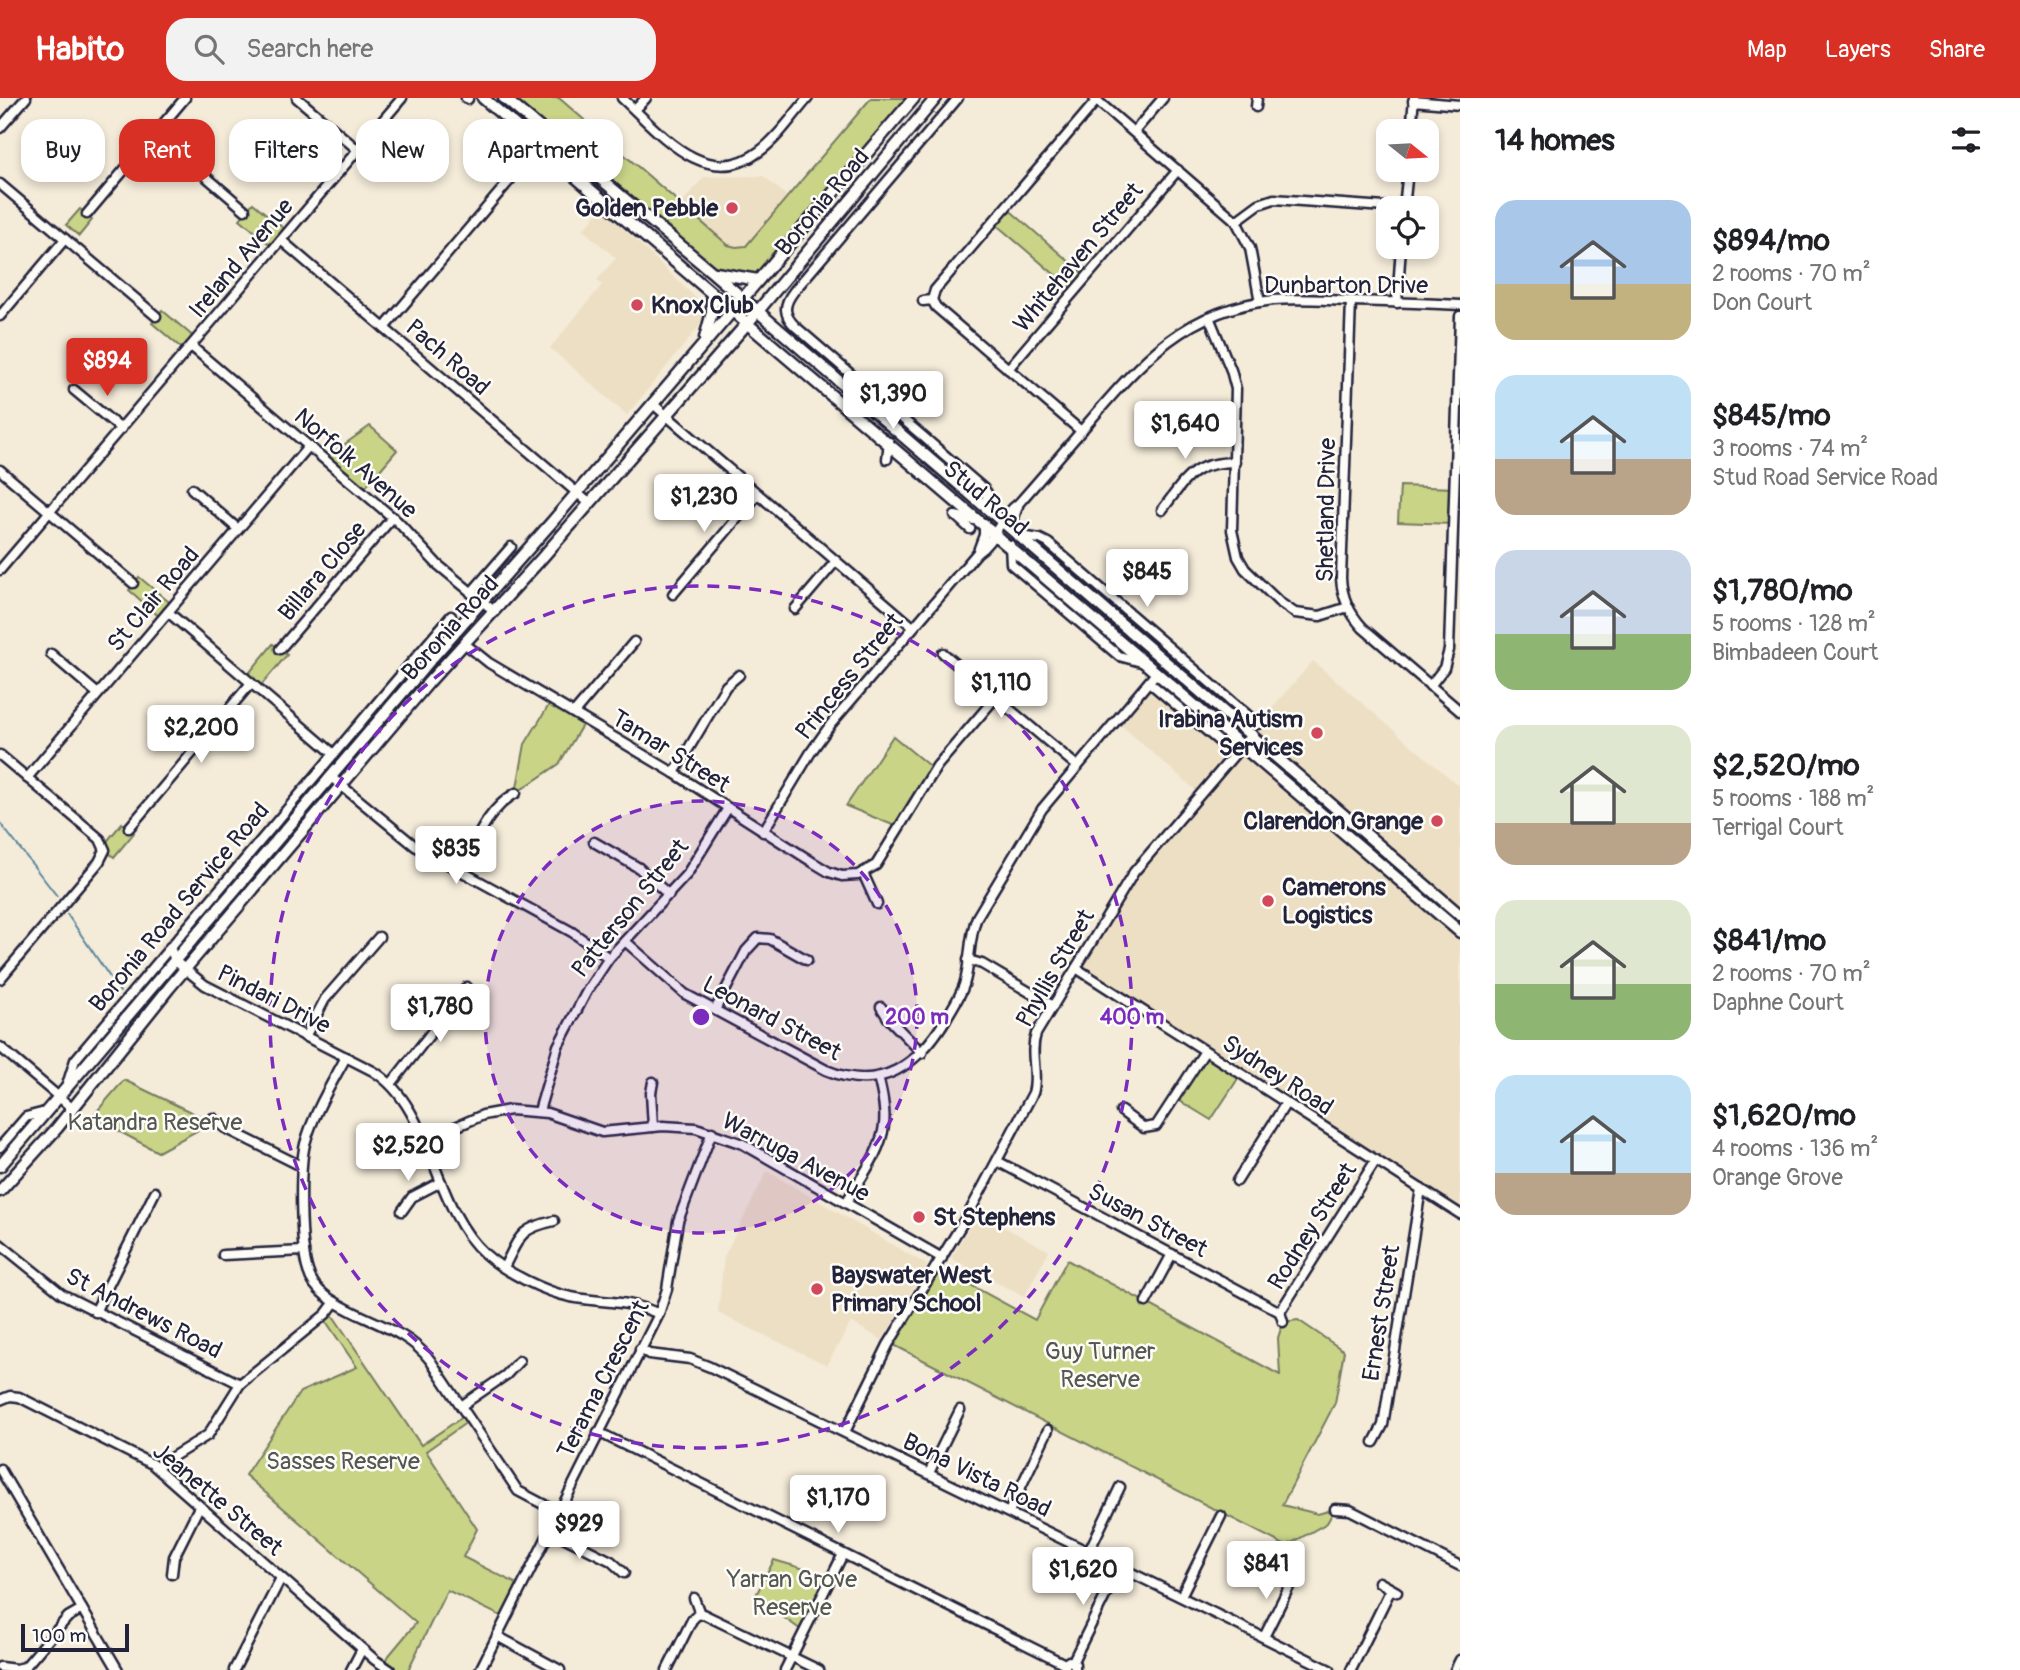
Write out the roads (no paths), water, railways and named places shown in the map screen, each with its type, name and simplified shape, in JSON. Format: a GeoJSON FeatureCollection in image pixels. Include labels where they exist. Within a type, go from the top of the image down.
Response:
{"type":"FeatureCollection","features":[{"type":"Feature","properties":{"kind":"main road","name":"Stud Road"},"geometry":{"type":"LineString","coordinates":[[483,98],[508,119]]}},
{"type":"Feature","properties":{"kind":"main road","name":"Stud Road"},"geometry":{"type":"LineString","coordinates":[[504,98],[743,298],[1458,913]]}},
{"type":"Feature","properties":{"kind":"main road","name":"Boronia Road"},"geometry":{"type":"LineString","coordinates":[[0,1166],[914,98]]}},
{"type":"Feature","properties":{"kind":"main road","name":"Boronia Road"},"geometry":{"type":"LineString","coordinates":[[0,1191],[73,1109],[185,970],[341,785],[758,311],[936,98]]}},
{"type":"Feature","properties":{"kind":"main road","name":"Stud Road"},"geometry":{"type":"LineString","coordinates":[[581,182],[731,312],[1010,545],[1460,932]]}},
{"type":"Feature","properties":{"kind":"main road"},"geometry":{"type":"LineString","coordinates":[[712,272],[758,280]]}},
{"type":"Feature","properties":{"kind":"main road"},"geometry":{"type":"LineString","coordinates":[[702,345],[712,312],[712,295]]}},
{"type":"Feature","properties":{"kind":"main road"},"geometry":{"type":"LineString","coordinates":[[1284,781],[1293,771]]}},
{"type":"Feature","properties":{"kind":"main road"},"geometry":{"type":"LineString","coordinates":[[1314,807],[1323,797]]}},
{"type":"Feature","properties":{"kind":"street"},"geometry":{"type":"LineString","coordinates":[[0,128],[26,98]]}},
{"type":"Feature","properties":{"kind":"street"},"geometry":{"type":"LineString","coordinates":[[168,119],[185,98]]}},
{"type":"Feature","properties":{"kind":"street"},"geometry":{"type":"LineString","coordinates":[[297,98],[356,148]]}},
{"type":"Feature","properties":{"kind":"street","name":"Ireland Avenue"},"geometry":{"type":"LineString","coordinates":[[384,119],[402,98]]}},
{"type":"Feature","properties":{"kind":"street"},"geometry":{"type":"LineString","coordinates":[[622,98],[681,152],[703,162],[722,164],[748,158],[762,150],[808,98]]}},
{"type":"Feature","properties":{"kind":"street"},"geometry":{"type":"LineString","coordinates":[[635,110],[646,98]]}},
{"type":"Feature","properties":{"kind":"street"},"geometry":{"type":"LineString","coordinates":[[958,98],[792,294],[786,303],[785,311],[789,321],[984,489],[986,506]]}},
{"type":"Feature","properties":{"kind":"street"},"geometry":{"type":"LineString","coordinates":[[1134,132],[1163,98]]}},
{"type":"Feature","properties":{"kind":"street"},"geometry":{"type":"LineString","coordinates":[[1081,431],[928,300],[1095,99],[1236,221],[1250,248],[1260,302]]}},
{"type":"Feature","properties":{"kind":"street"},"geometry":{"type":"LineString","coordinates":[[1412,119],[1413,99],[1460,105]]}},
{"type":"Feature","properties":{"kind":"street","name":"Ireland Avenue"},"geometry":{"type":"LineString","coordinates":[[0,570],[356,152]]}},
{"type":"Feature","properties":{"kind":"street","name":"Whitehaven Street"},"geometry":{"type":"LineString","coordinates":[[1008,369],[1178,170]]}},
{"type":"Feature","properties":{"kind":"street"},"geometry":{"type":"LineString","coordinates":[[87,214],[119,176]]}},
{"type":"Feature","properties":{"kind":"street"},"geometry":{"type":"LineString","coordinates":[[212,182],[246,210]]}},
{"type":"Feature","properties":{"kind":"street"},"geometry":{"type":"LineString","coordinates":[[384,328],[508,182]]}},
{"type":"Feature","properties":{"kind":"street"},"geometry":{"type":"LineString","coordinates":[[0,184],[156,316]]}},
{"type":"Feature","properties":{"kind":"street"},"geometry":{"type":"LineString","coordinates":[[1236,221],[1259,204],[1274,199],[1376,206]]}},
{"type":"Feature","properties":{"kind":"street"},"geometry":{"type":"LineString","coordinates":[[0,316],[65,239]]}},
{"type":"Feature","properties":{"kind":"street","name":"Pach Road"},"geometry":{"type":"LineString","coordinates":[[281,240],[589,503]]}},
{"type":"Feature","properties":{"kind":"street"},"geometry":{"type":"LineString","coordinates":[[1397,303],[1400,259]]}},
{"type":"Feature","properties":{"kind":"street","name":"Dunbarton Drive"},"geometry":{"type":"LineString","coordinates":[[996,534],[1002,520],[1123,382],[1152,352],[1186,328],[1209,317],[1260,302],[1293,299],[1460,305]]}},
{"type":"Feature","properties":{"kind":"street","name":"Shetland Drive"},"geometry":{"type":"LineString","coordinates":[[1351,301],[1341,578],[1348,607],[1363,628],[1460,711]]}},
{"type":"Feature","properties":{"kind":"street"},"geometry":{"type":"LineString","coordinates":[[1430,686],[1442,671],[1448,655],[1460,316]]}},
{"type":"Feature","properties":{"kind":"street"},"geometry":{"type":"LineString","coordinates":[[1209,317],[1236,389],[1232,537],[1238,557],[1245,569],[1279,602],[1295,613],[1320,616],[1348,607]]}},
{"type":"Feature","properties":{"kind":"street"},"geometry":{"type":"LineString","coordinates":[[783,333],[804,334]]}},
{"type":"Feature","properties":{"kind":"street","name":"Norfolk Avenue"},"geometry":{"type":"LineString","coordinates":[[191,346],[393,517],[437,564],[494,611]]}},
{"type":"Feature","properties":{"kind":"street"},"geometry":{"type":"LineString","coordinates":[[74,390],[121,429]]}},
{"type":"Feature","properties":{"kind":"street"},"geometry":{"type":"LineString","coordinates":[[653,404],[913,627]]}},
{"type":"Feature","properties":{"kind":"street"},"geometry":{"type":"LineString","coordinates":[[887,459],[889,442]]}},
{"type":"Feature","properties":{"kind":"street","name":"St Clair Road"},"geometry":{"type":"LineString","coordinates":[[27,778],[309,446]]}},
{"type":"Feature","properties":{"kind":"street"},"geometry":{"type":"LineString","coordinates":[[1161,510],[1188,477],[1199,468],[1213,463],[1235,462]]}},
{"type":"Feature","properties":{"kind":"street"},"geometry":{"type":"LineString","coordinates":[[0,470],[133,583]]}},
{"type":"Feature","properties":{"kind":"street"},"geometry":{"type":"LineString","coordinates":[[192,489],[238,529]]}},
{"type":"Feature","properties":{"kind":"street"},"geometry":{"type":"LineString","coordinates":[[673,594],[758,494]]}},
{"type":"Feature","properties":{"kind":"street"},"geometry":{"type":"LineString","coordinates":[[1019,503],[1015,514],[1018,534],[1048,543],[1258,724]]}},
{"type":"Feature","properties":{"kind":"street"},"geometry":{"type":"LineString","coordinates":[[970,529],[955,516],[983,522]]}},
{"type":"Feature","properties":{"kind":"street","name":"Billara Close"},"geometry":{"type":"LineString","coordinates":[[280,649],[393,517]]}},
{"type":"Feature","properties":{"kind":"street","name":"Princess Street"},"geometry":{"type":"LineString","coordinates":[[976,553],[984,535],[983,522]]}},
{"type":"Feature","properties":{"kind":"street","name":"Princess Street"},"geometry":{"type":"LineString","coordinates":[[763,832],[825,732],[976,553],[996,534]]}},
{"type":"Feature","properties":{"kind":"street"},"geometry":{"type":"LineString","coordinates":[[471,593],[511,547]]}},
{"type":"Feature","properties":{"kind":"street"},"geometry":{"type":"LineString","coordinates":[[794,609],[836,561]]}},
{"type":"Feature","properties":{"kind":"street"},"geometry":{"type":"LineString","coordinates":[[168,612],[334,754]]}},
{"type":"Feature","properties":{"kind":"street","name":"Boronia Road Service Road"},"geometry":{"type":"LineString","coordinates":[[66,1088],[75,1060],[451,616]]}},
{"type":"Feature","properties":{"kind":"street"},"geometry":{"type":"LineString","coordinates":[[440,629],[459,627]]}},
{"type":"Feature","properties":{"kind":"street"},"geometry":{"type":"LineString","coordinates":[[574,713],[634,642]]}},
{"type":"Feature","properties":{"kind":"street","name":"Tamar Street"},"geometry":{"type":"LineString","coordinates":[[464,643],[489,663],[674,774],[829,872],[848,876],[863,873]]}},
{"type":"Feature","properties":{"kind":"street"},"geometry":{"type":"LineString","coordinates":[[943,653],[1077,766]]}},
{"type":"Feature","properties":{"kind":"street"},"geometry":{"type":"LineString","coordinates":[[51,654],[97,694]]}},
{"type":"Feature","properties":{"kind":"street","name":"Leonard Street"},"geometry":{"type":"LineString","coordinates":[[625,941],[679,989],[830,1072],[849,1077],[878,1077],[904,1067],[922,1053],[937,1034],[962,990],[972,930],[982,908],[1037,816],[1157,672]]}},
{"type":"Feature","properties":{"kind":"street"},"geometry":{"type":"LineString","coordinates":[[674,774],[726,687],[739,675]]}},
{"type":"Feature","properties":{"kind":"street"},"geometry":{"type":"LineString","coordinates":[[1149,682],[1234,754]]}},
{"type":"Feature","properties":{"kind":"street"},"geometry":{"type":"LineString","coordinates":[[129,828],[251,683]]}},
{"type":"Feature","properties":{"kind":"street"},"geometry":{"type":"LineString","coordinates":[[877,904],[863,873],[881,859],[934,770],[996,697]]}},
{"type":"Feature","properties":{"kind":"street"},"geometry":{"type":"LineString","coordinates":[[1249,716],[1250,732]]}},
{"type":"Feature","properties":{"kind":"street","name":"Phyllis Street"},"geometry":{"type":"LineString","coordinates":[[845,1432],[888,1345],[942,1258],[1034,1090],[1036,1077],[1032,1044],[1036,1034],[1141,863],[1250,732]]}},
{"type":"Feature","properties":{"kind":"street"},"geometry":{"type":"LineString","coordinates":[[0,755],[100,839],[105,850],[99,862],[0,979]]}},
{"type":"Feature","properties":{"kind":"street"},"geometry":{"type":"LineString","coordinates":[[311,800],[317,775]]}},
{"type":"Feature","properties":{"kind":"street"},"geometry":{"type":"LineString","coordinates":[[331,777],[415,846],[572,932],[609,958]]}},
{"type":"Feature","properties":{"kind":"street"},"geometry":{"type":"LineString","coordinates":[[460,871],[491,816],[505,800],[516,793]]}},
{"type":"Feature","properties":{"kind":"street","name":"Patterson Street"},"geometry":{"type":"LineString","coordinates":[[539,1111],[562,1037],[587,991],[609,958],[670,895],[696,861],[727,808]]}},
{"type":"Feature","properties":{"kind":"street"},"geometry":{"type":"LineString","coordinates":[[267,833],[285,830]]}},
{"type":"Feature","properties":{"kind":"street"},"geometry":{"type":"LineString","coordinates":[[594,842],[639,868],[670,895]]}},
{"type":"Feature","properties":{"kind":"street"},"geometry":{"type":"LineString","coordinates":[[305,1037],[325,999],[379,937]]}},
{"type":"Feature","properties":{"kind":"street"},"geometry":{"type":"LineString","coordinates":[[715,1010],[746,951],[758,938],[770,939],[807,960]]}},
{"type":"Feature","properties":{"kind":"street"},"geometry":{"type":"LineString","coordinates":[[170,947],[175,961]]}},
{"type":"Feature","properties":{"kind":"street"},"geometry":{"type":"LineString","coordinates":[[968,960],[982,964],[1053,1006]]}},
{"type":"Feature","properties":{"kind":"street","name":"Pindari Drive"},"geometry":{"type":"LineString","coordinates":[[175,961],[210,988],[346,1057],[391,1084],[403,1099],[458,1219],[468,1236],[486,1255],[504,1267],[564,1295],[632,1303],[659,1314]]}},
{"type":"Feature","properties":{"kind":"street","name":"Sydney Road"},"geometry":{"type":"LineString","coordinates":[[1076,968],[1460,1214]]}},
{"type":"Feature","properties":{"kind":"street"},"geometry":{"type":"LineString","coordinates":[[391,1084],[467,987]]}},
{"type":"Feature","properties":{"kind":"street"},"geometry":{"type":"LineString","coordinates":[[881,1007],[922,1053]]}},
{"type":"Feature","properties":{"kind":"street"},"geometry":{"type":"LineString","coordinates":[[0,1047],[73,1109]]}},
{"type":"Feature","properties":{"kind":"street"},"geometry":{"type":"LineString","coordinates":[[1121,1111],[1144,1128],[1156,1126],[1205,1051]]}},
{"type":"Feature","properties":{"kind":"street"},"geometry":{"type":"LineString","coordinates":[[346,1057],[312,1124],[305,1145],[302,1166],[304,1251],[310,1278],[321,1292],[335,1302],[414,1343],[430,1360],[518,1490],[558,1512]]}},
{"type":"Feature","properties":{"kind":"street"},"geometry":{"type":"LineString","coordinates":[[846,1203],[877,1149],[884,1128],[884,1105],[878,1077]]}},
{"type":"Feature","properties":{"kind":"street"},"geometry":{"type":"LineString","coordinates":[[653,1082],[650,1093],[653,1127]]}},
{"type":"Feature","properties":{"kind":"street"},"geometry":{"type":"LineString","coordinates":[[1237,1181],[1286,1103]]}},
{"type":"Feature","properties":{"kind":"street","name":"Warruga Avenue"},"geometry":{"type":"LineString","coordinates":[[423,1141],[490,1114],[510,1110],[539,1111],[597,1131],[686,1127],[712,1132],[743,1144],[942,1258]]}},
{"type":"Feature","properties":{"kind":"street"},"geometry":{"type":"LineString","coordinates":[[0,1147],[26,1117],[46,1112]]}},
{"type":"Feature","properties":{"kind":"street"},"geometry":{"type":"LineString","coordinates":[[212,1118],[225,1128],[302,1166]]}},
{"type":"Feature","properties":{"kind":"street","name":"Terama Crescent"},"geometry":{"type":"LineString","coordinates":[[480,1670],[659,1314],[667,1289],[678,1221],[712,1132]]}},
{"type":"Feature","properties":{"kind":"street","name":"Rodney Street"},"geometry":{"type":"LineString","coordinates":[[1280,1312],[1376,1160]]}},
{"type":"Feature","properties":{"kind":"street","name":"Susan Street"},"geometry":{"type":"LineString","coordinates":[[997,1161],[1280,1312]]}},
{"type":"Feature","properties":{"kind":"street"},"geometry":{"type":"LineString","coordinates":[[402,1211],[412,1197],[441,1182]]}},
{"type":"Feature","properties":{"kind":"street","name":"Ernest Street"},"geometry":{"type":"LineString","coordinates":[[1374,1442],[1382,1424],[1421,1189]]}},
{"type":"Feature","properties":{"kind":"street"},"geometry":{"type":"LineString","coordinates":[[95,1311],[155,1192]]}},
{"type":"Feature","properties":{"kind":"street"},"geometry":{"type":"LineString","coordinates":[[504,1267],[526,1230],[554,1221]]}},
{"type":"Feature","properties":{"kind":"street","name":"St Andrews Road"},"geometry":{"type":"LineString","coordinates":[[0,1244],[53,1289],[240,1384]]}},
{"type":"Feature","properties":{"kind":"street"},"geometry":{"type":"LineString","coordinates":[[223,1255],[304,1251]]}},
{"type":"Feature","properties":{"kind":"street"},"geometry":{"type":"LineString","coordinates":[[1146,1302],[1172,1254]]}},
{"type":"Feature","properties":{"kind":"street"},"geometry":{"type":"LineString","coordinates":[[156,1467],[208,1435],[240,1384],[326,1314],[335,1302]]}},
{"type":"Feature","properties":{"kind":"street"},"geometry":{"type":"LineString","coordinates":[[1280,1312],[1283,1322]]}},
{"type":"Feature","properties":{"kind":"street","name":"Bona Vista Road"},"geometry":{"type":"LineString","coordinates":[[640,1349],[697,1362],[1330,1670]]}},
{"type":"Feature","properties":{"kind":"street"},"geometry":{"type":"LineString","coordinates":[[461,1406],[506,1375],[519,1361]]}},
{"type":"Feature","properties":{"kind":"street","name":"Jeanette Street"},"geometry":{"type":"LineString","coordinates":[[0,1400],[10,1395],[19,1397],[156,1467],[390,1670]]}},
{"type":"Feature","properties":{"kind":"street"},"geometry":{"type":"LineString","coordinates":[[929,1473],[960,1410]]}},
{"type":"Feature","properties":{"kind":"street"},"geometry":{"type":"LineString","coordinates":[[1009,1512],[1048,1430]]}},
{"type":"Feature","properties":{"kind":"street"},"geometry":{"type":"LineString","coordinates":[[598,1432],[1072,1667],[1120,1566]]}},
{"type":"Feature","properties":{"kind":"street"},"geometry":{"type":"LineString","coordinates":[[0,1469],[118,1670]]}},
{"type":"Feature","properties":{"kind":"street"},"geometry":{"type":"LineString","coordinates":[[1089,1551],[1120,1487]]}},
{"type":"Feature","properties":{"kind":"street"},"geometry":{"type":"LineString","coordinates":[[172,1574],[174,1557],[199,1507]]}},
{"type":"Feature","properties":{"kind":"street"},"geometry":{"type":"LineString","coordinates":[[1335,1509],[1350,1510],[1460,1566]]}},
{"type":"Feature","properties":{"kind":"street"},"geometry":{"type":"LineString","coordinates":[[1181,1596],[1221,1516]]}},
{"type":"Feature","properties":{"kind":"street"},"geometry":{"type":"LineString","coordinates":[[549,1530],[611,1561],[624,1573]]}},
{"type":"Feature","properties":{"kind":"street"},"geometry":{"type":"LineString","coordinates":[[785,1670],[843,1554]]}},
{"type":"Feature","properties":{"kind":"street"},"geometry":{"type":"LineString","coordinates":[[1264,1637],[1294,1577]]}},
{"type":"Feature","properties":{"kind":"street"},"geometry":{"type":"LineString","coordinates":[[234,1670],[281,1578]]}},
{"type":"Feature","properties":{"kind":"street"},"geometry":{"type":"LineString","coordinates":[[1351,1670],[1394,1590],[1379,1582]]}},
{"type":"Feature","properties":{"kind":"street"},"geometry":{"type":"LineString","coordinates":[[694,1598],[700,1614]]}},
{"type":"Feature","properties":{"kind":"street"},"geometry":{"type":"LineString","coordinates":[[0,1667],[25,1667],[70,1616],[82,1608]]}},
{"type":"Feature","properties":{"kind":"street"},"geometry":{"type":"LineString","coordinates":[[667,1670],[692,1620],[700,1614],[711,1616],[819,1670]]}},
{"type":"Feature","properties":{"kind":"street"},"geometry":{"type":"LineString","coordinates":[[497,1636],[557,1668],[558,1657]]}},
{"type":"Feature","properties":{"kind":"street"},"geometry":{"type":"LineString","coordinates":[[351,1670],[362,1648]]}},
{"type":"Feature","properties":{"kind":"street"},"geometry":{"type":"LineString","coordinates":[[1455,1670],[1460,1660]]}},
{"type":"Feature","properties":{"kind":"waterway"},"geometry":{"type":"LineString","coordinates":[[0,823],[57,896]]}},
{"type":"Feature","properties":{"kind":"waterway"},"geometry":{"type":"LineString","coordinates":[[67,914],[120,992]]}},
{"type":"Feature","properties":{"kind":"place","name":"Golden Pebble"},"geometry":{"type":"Point","coordinates":[732,208]}},
{"type":"Feature","properties":{"kind":"place","name":"Knox Club"},"geometry":{"type":"Point","coordinates":[637,305]}},
{"type":"Feature","properties":{"kind":"place","name":"Irabina Autism Services"},"geometry":{"type":"Point","coordinates":[1317,733]}},
{"type":"Feature","properties":{"kind":"place","name":"Clarendon Grange"},"geometry":{"type":"Point","coordinates":[1437,821]}},
{"type":"Feature","properties":{"kind":"place","name":"Camerons Logistics"},"geometry":{"type":"Point","coordinates":[1268,901]}},
{"type":"Feature","properties":{"kind":"place","name":"St Stephens"},"geometry":{"type":"Point","coordinates":[919,1217]}},
{"type":"Feature","properties":{"kind":"place","name":"Bayswater West Primary School"},"geometry":{"type":"Point","coordinates":[817,1289]}},
{"type":"Feature","properties":{"kind":"park label","name":"Katandra Reserve"},"geometry":{"type":"Point","coordinates":[155,1122]}},
{"type":"Feature","properties":{"kind":"park label","name":"Guy Turner Reserve"},"geometry":{"type":"Point","coordinates":[1100,1365]}},
{"type":"Feature","properties":{"kind":"park label","name":"Sasses Reserve"},"geometry":{"type":"Point","coordinates":[343,1461]}},
{"type":"Feature","properties":{"kind":"park label","name":"Yarran Grove Reserve"},"geometry":{"type":"Point","coordinates":[792,1593]}}]}
